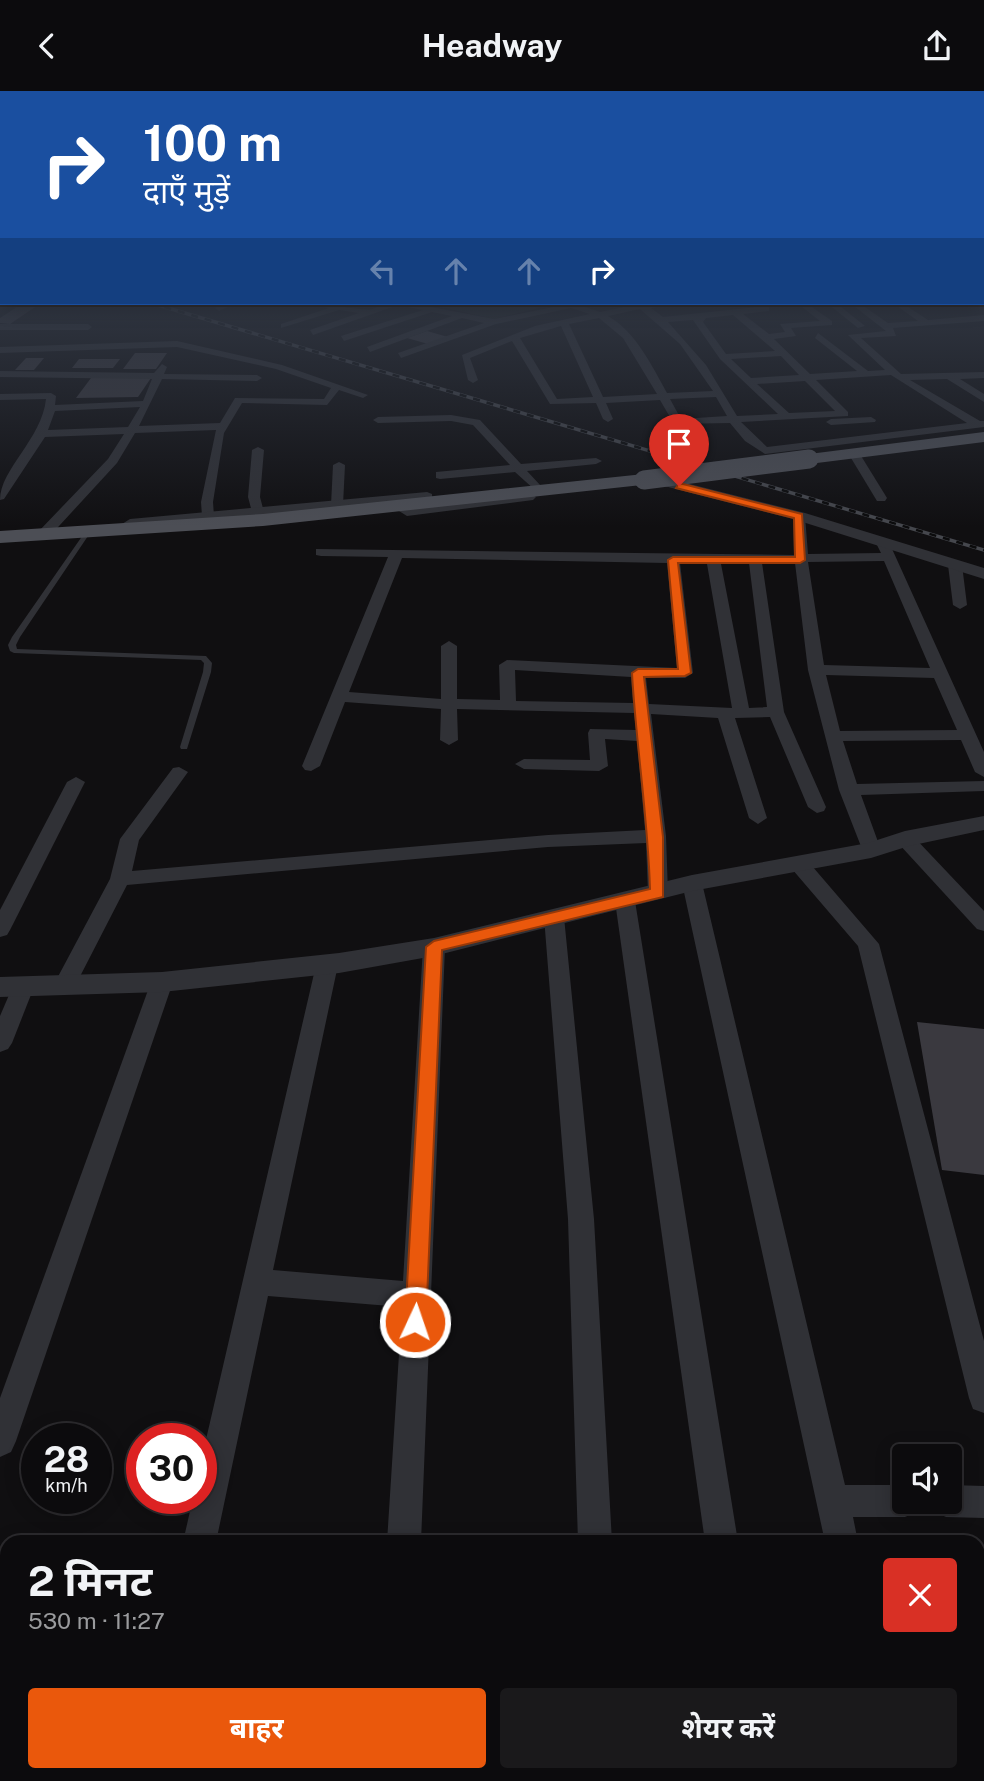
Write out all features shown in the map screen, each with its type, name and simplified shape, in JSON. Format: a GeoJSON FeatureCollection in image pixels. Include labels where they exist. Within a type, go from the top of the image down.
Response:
{"type":"FeatureCollection","features":[{"type":"Feature","properties":{"kind":"main road"},"geometry":{"type":"LineString","coordinates":[[0,537],[111,532],[324,514],[650,480],[806,454],[854,453],[982,429]]}},
{"type":"Feature","properties":{"kind":"street"},"geometry":{"type":"LineString","coordinates":[[43,535],[113,461],[147,404],[161,369]]}},
{"type":"Feature","properties":{"kind":"street"},"geometry":{"type":"LineString","coordinates":[[0,374],[257,378],[275,369]]}},
{"type":"Feature","properties":{"kind":"street"},"geometry":{"type":"LineString","coordinates":[[285,369],[363,395]]}},
{"type":"Feature","properties":{"kind":"street"},"geometry":{"type":"LineString","coordinates":[[469,369],[473,380]]}},
{"type":"Feature","properties":{"kind":"street"},"geometry":{"type":"LineString","coordinates":[[533,369],[554,402],[720,394]]}},
{"type":"Feature","properties":{"kind":"street"},"geometry":{"type":"LineString","coordinates":[[587,369],[608,419]]}},
{"type":"Feature","properties":{"kind":"street"},"geometry":{"type":"LineString","coordinates":[[647,369],[678,422],[844,414],[799,369]]}},
{"type":"Feature","properties":{"kind":"street"},"geometry":{"type":"LineString","coordinates":[[703,369],[720,394],[731,419],[754,444],[765,451],[806,454],[894,437],[982,429]]}},
{"type":"Feature","properties":{"kind":"street"},"geometry":{"type":"LineString","coordinates":[[737,369],[787,417]]}},
{"type":"Feature","properties":{"kind":"street"},"geometry":{"type":"LineString","coordinates":[[860,369],[866,374]]}},
{"type":"Feature","properties":{"kind":"street"},"geometry":{"type":"LineString","coordinates":[[889,369],[982,429]]}},
{"type":"Feature","properties":{"kind":"street"},"geometry":{"type":"LineString","coordinates":[[751,381],[866,374],[982,377]]}},
{"type":"Feature","properties":{"kind":"street"},"geometry":{"type":"LineString","coordinates":[[949,376],[984,399]]}},
{"type":"Feature","properties":{"kind":"street"},"geometry":{"type":"LineString","coordinates":[[257,378],[264,392]]}},
{"type":"Feature","properties":{"kind":"street"},"geometry":{"type":"LineString","coordinates":[[208,516],[206,502],[219,433],[239,400],[327,402],[337,386]]}},
{"type":"Feature","properties":{"kind":"street"},"geometry":{"type":"LineString","coordinates":[[0,397],[51,396],[51,408],[40,433],[0,496]]}},
{"type":"Feature","properties":{"kind":"street"},"geometry":{"type":"LineString","coordinates":[[51,408],[147,404]]}},
{"type":"Feature","properties":{"kind":"street"},"geometry":{"type":"LineString","coordinates":[[859,407],[894,437]]}},
{"type":"Feature","properties":{"kind":"street"},"geometry":{"type":"LineString","coordinates":[[378,420],[451,418],[476,422],[536,486]]}},
{"type":"Feature","properties":{"kind":"street"},"geometry":{"type":"LineString","coordinates":[[806,454],[775,426],[871,420]]}},
{"type":"Feature","properties":{"kind":"street"},"geometry":{"type":"LineString","coordinates":[[40,433],[224,426]]}},
{"type":"Feature","properties":{"kind":"street"},"geometry":{"type":"LineString","coordinates":[[258,450],[254,497],[258,512]]}},
{"type":"Feature","properties":{"kind":"street"},"geometry":{"type":"LineString","coordinates":[[854,453],[881,498]]}},
{"type":"Feature","properties":{"kind":"street"},"geometry":{"type":"LineString","coordinates":[[440,475],[596,461]]}},
{"type":"Feature","properties":{"kind":"street"},"geometry":{"type":"LineString","coordinates":[[337,505],[339,464]]}},
{"type":"Feature","properties":{"kind":"street"},"geometry":{"type":"LineString","coordinates":[[111,532],[130,524],[623,476],[799,516],[886,550],[984,574]]}},
{"type":"Feature","properties":{"kind":"street"},"geometry":{"type":"LineString","coordinates":[[799,516],[800,560],[816,670],[848,790],[871,850]]}},
{"type":"Feature","properties":{"kind":"street"},"geometry":{"type":"LineString","coordinates":[[321,552],[673,560],[800,560],[886,550]]}},
{"type":"Feature","properties":{"kind":"street"},"geometry":{"type":"LineString","coordinates":[[886,550],[940,673],[975,741],[984,772]]}},
{"type":"Feature","properties":{"kind":"street"},"geometry":{"type":"LineString","coordinates":[[310,766],[397,554]]}},
{"type":"Feature","properties":{"kind":"street"},"geometry":{"type":"LineString","coordinates":[[508,705],[507,665],[638,673],[685,673],[673,560]]}},
{"type":"Feature","properties":{"kind":"street"},"geometry":{"type":"LineString","coordinates":[[713,560],[734,714],[758,818]]}},
{"type":"Feature","properties":{"kind":"street"},"geometry":{"type":"LineString","coordinates":[[755,560],[776,712],[817,807]]}},
{"type":"Feature","properties":{"kind":"street"},"geometry":{"type":"LineString","coordinates":[[955,565],[960,605]]}},
{"type":"Feature","properties":{"kind":"street"},"geometry":{"type":"LineString","coordinates":[[449,646],[449,740]]}},
{"type":"Feature","properties":{"kind":"street"},"geometry":{"type":"LineString","coordinates":[[816,670],[940,673]]}},
{"type":"Feature","properties":{"kind":"street"},"geometry":{"type":"LineString","coordinates":[[638,673],[642,736],[656,837],[658,893]]}},
{"type":"Feature","properties":{"kind":"street"},"geometry":{"type":"LineString","coordinates":[[339,695],[390,702],[641,708],[734,714],[776,712]]}},
{"type":"Feature","properties":{"kind":"street"},"geometry":{"type":"LineString","coordinates":[[524,764],[599,766],[596,733],[642,736]]}},
{"type":"Feature","properties":{"kind":"street"},"geometry":{"type":"LineString","coordinates":[[835,736],[975,741]]}},
{"type":"Feature","properties":{"kind":"street"},"geometry":{"type":"LineString","coordinates":[[64,986],[120,879],[130,839],[178,772]]}},
{"type":"Feature","properties":{"kind":"street"},"geometry":{"type":"LineString","coordinates":[[0,930],[76,782]]}},
{"type":"Feature","properties":{"kind":"street"},"geometry":{"type":"LineString","coordinates":[[848,790],[984,786]]}},
{"type":"Feature","properties":{"kind":"street"},"geometry":{"type":"LineString","coordinates":[[0,1043],[11,987],[162,982],[327,965],[434,947],[692,883],[871,850],[905,839],[984,823]]}},
{"type":"Feature","properties":{"kind":"street"},"geometry":{"type":"LineString","coordinates":[[120,879],[548,841],[656,837]]}},
{"type":"Feature","properties":{"kind":"street"},"geometry":{"type":"LineString","coordinates":[[905,839],[984,924]]}},
{"type":"Feature","properties":{"kind":"street"},"geometry":{"type":"LineString","coordinates":[[799,864],[868,943],[984,1398]]}},
{"type":"Feature","properties":{"kind":"street"},"geometry":{"type":"LineString","coordinates":[[692,883],[840,1535]]}},
{"type":"Feature","properties":{"kind":"street"},"geometry":{"type":"LineString","coordinates":[[625,901],[721,1535]]}},
{"type":"Feature","properties":{"kind":"street"},"geometry":{"type":"LineString","coordinates":[[554,917],[580,1219],[595,1535]]}},
{"type":"Feature","properties":{"kind":"street"},"geometry":{"type":"LineString","coordinates":[[404,1535],[434,947]]}},
{"type":"Feature","properties":{"kind":"street"},"geometry":{"type":"LineString","coordinates":[[201,1535],[327,965]]}},
{"type":"Feature","properties":{"kind":"street"},"geometry":{"type":"LineString","coordinates":[[0,1441],[162,982]]}},
{"type":"Feature","properties":{"kind":"street"},"geometry":{"type":"LineString","coordinates":[[255,1282],[417,1294]]}},
{"type":"Feature","properties":{"kind":"street"},"geometry":{"type":"LineString","coordinates":[[833,1501],[892,1501]]}},
{"type":"Feature","properties":{"kind":"street"},"geometry":{"type":"LineString","coordinates":[[962,1501],[984,1502]]}},
{"type":"Feature","properties":{"kind":"lane"},"geometry":{"type":"LineString","coordinates":[[87,533],[16,637],[12,645],[14,651],[203,658],[208,663],[207,672],[184,747]]}},
{"type":"Feature","properties":{"kind":"building"},"geometry":{"type":"Polygon","coordinates":[[[91,378],[151,378],[138,397],[76,398],[91,378]]]}},
{"type":"Feature","properties":{"kind":"building"},"geometry":{"type":"Polygon","coordinates":[[[917,1022],[984,1029],[984,1175],[942,1170],[917,1022]]]}},
{"type":"Feature","properties":{"kind":"railway"},"geometry":{"type":"LineString","coordinates":[[373,369],[984,550]]}},
{"type":"Feature","properties":{"kind":"route"},"geometry":{"type":"LineString","coordinates":[[415,1322],[434,947],[508,927],[658,893],[656,837],[642,736],[638,673],[685,673],[673,560],[800,560],[799,516],[679,486]]}}]}
